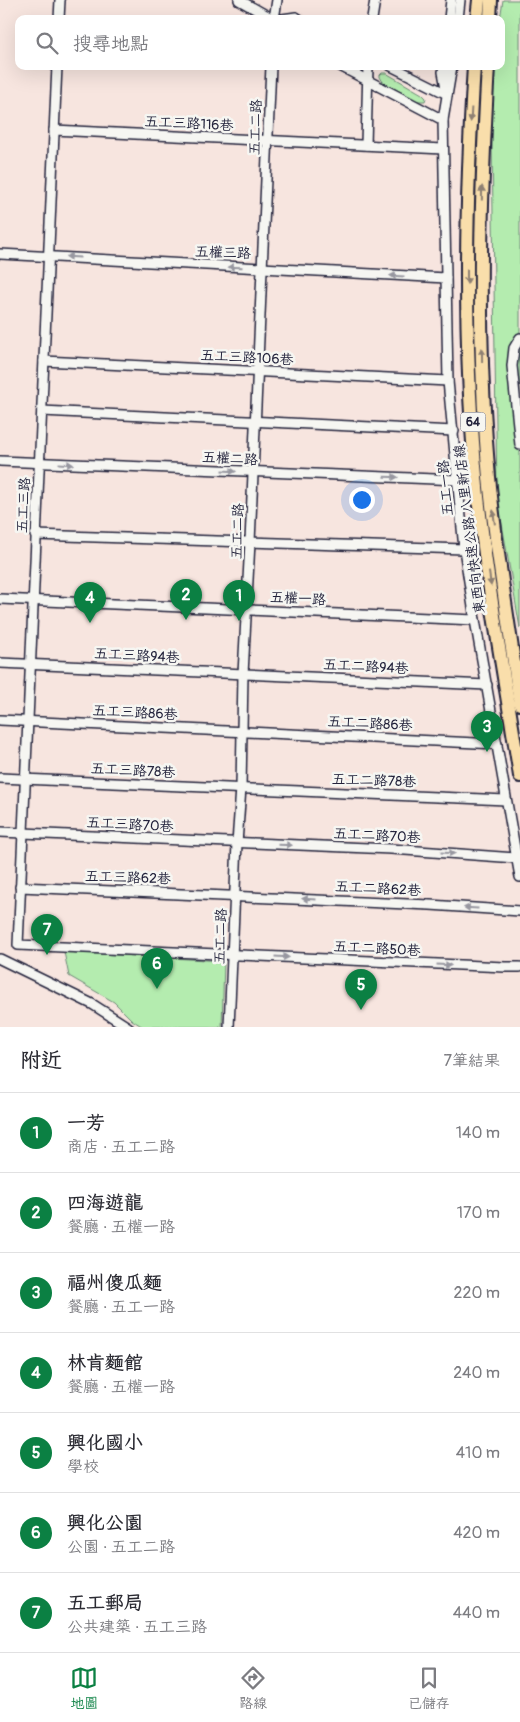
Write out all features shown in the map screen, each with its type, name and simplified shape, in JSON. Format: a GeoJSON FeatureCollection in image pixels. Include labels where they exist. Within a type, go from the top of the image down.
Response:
{"type":"FeatureCollection","features":[{"type":"Feature","properties":{"kind":"highway"},"geometry":{"type":"LineString","coordinates":[[477,15],[479,0]]}},
{"type":"Feature","properties":{"kind":"highway"},"geometry":{"type":"LineString","coordinates":[[490,15],[491,0]]}},
{"type":"Feature","properties":{"kind":"highway","name":"東西向快速公路 八里新店線"},"geometry":{"type":"LineString","coordinates":[[474,70],[467,241],[469,369],[479,503],[520,776]]}},
{"type":"Feature","properties":{"kind":"highway","name":"東西向快速公路 八里新店線"},"geometry":{"type":"LineString","coordinates":[[488,70],[483,149],[481,246],[483,398],[493,513],[520,704]]}},
{"type":"Feature","properties":{"kind":"street"},"geometry":{"type":"LineString","coordinates":[[59,15],[60,0]]}},
{"type":"Feature","properties":{"kind":"street"},"geometry":{"type":"LineString","coordinates":[[238,0],[266,15]]}},
{"type":"Feature","properties":{"kind":"street"},"geometry":{"type":"LineString","coordinates":[[275,15],[277,0]]}},
{"type":"Feature","properties":{"kind":"street"},"geometry":{"type":"LineString","coordinates":[[373,15],[375,0]]}},
{"type":"Feature","properties":{"kind":"street"},"geometry":{"type":"LineString","coordinates":[[449,15],[451,0]]}},
{"type":"Feature","properties":{"kind":"street"},"geometry":{"type":"LineString","coordinates":[[458,15],[460,0]]}},
{"type":"Feature","properties":{"kind":"street","name":"五工三路"},"geometry":{"type":"LineString","coordinates":[[18,945],[29,664],[42,411],[47,256],[57,70]]}},
{"type":"Feature","properties":{"kind":"street","name":"五工二路"},"geometry":{"type":"LineString","coordinates":[[229,1027],[271,70]]}},
{"type":"Feature","properties":{"kind":"street"},"geometry":{"type":"LineString","coordinates":[[347,70],[443,120]]}},
{"type":"Feature","properties":{"kind":"street"},"geometry":{"type":"LineString","coordinates":[[366,145],[368,70]]}},
{"type":"Feature","properties":{"kind":"street"},"geometry":{"type":"LineString","coordinates":[[399,70],[447,94]]}},
{"type":"Feature","properties":{"kind":"street","name":"五工一路"},"geometry":{"type":"LineString","coordinates":[[443,70],[447,94]]}},
{"type":"Feature","properties":{"kind":"street","name":"五工一路"},"geometry":{"type":"LineString","coordinates":[[451,70],[443,120],[448,381],[459,480],[464,549],[520,877]]}},
{"type":"Feature","properties":{"kind":"street","name":"五工三路116巷"},"geometry":{"type":"LineString","coordinates":[[54,130],[444,149]]}},
{"type":"Feature","properties":{"kind":"street","name":"五權三路"},"geometry":{"type":"LineString","coordinates":[[0,254],[446,278]]}},
{"type":"Feature","properties":{"kind":"street"},"geometry":{"type":"LineString","coordinates":[[520,338],[514,348],[512,366],[520,445]]}},
{"type":"Feature","properties":{"kind":"street","name":"五工三路106巷"},"geometry":{"type":"LineString","coordinates":[[44,361],[257,370],[448,381]]}},
{"type":"Feature","properties":{"kind":"street"},"geometry":{"type":"LineString","coordinates":[[42,411],[454,431]]}},
{"type":"Feature","properties":{"kind":"street","name":"五權二路"},"geometry":{"type":"LineString","coordinates":[[0,461],[459,480]]}},
{"type":"Feature","properties":{"kind":"street"},"geometry":{"type":"LineString","coordinates":[[35,535],[464,549]]}},
{"type":"Feature","properties":{"kind":"street","name":"五權一路"},"geometry":{"type":"LineString","coordinates":[[0,598],[475,620]]}},
{"type":"Feature","properties":{"kind":"street","name":"五工三路94巷"},"geometry":{"type":"LineString","coordinates":[[0,663],[243,674]]}},
{"type":"Feature","properties":{"kind":"street","name":"五工二路94巷"},"geometry":{"type":"LineString","coordinates":[[243,674],[487,685]]}},
{"type":"Feature","properties":{"kind":"street","name":"五工三路86巷"},"geometry":{"type":"LineString","coordinates":[[0,720],[242,731]]}},
{"type":"Feature","properties":{"kind":"street","name":"五工二路86巷"},"geometry":{"type":"LineString","coordinates":[[242,731],[497,744]]}},
{"type":"Feature","properties":{"kind":"street","name":"五工三路78巷"},"geometry":{"type":"LineString","coordinates":[[0,778],[240,788]]}},
{"type":"Feature","properties":{"kind":"street","name":"五工二路78巷"},"geometry":{"type":"LineString","coordinates":[[240,788],[506,800]]}},
{"type":"Feature","properties":{"kind":"street","name":"五工三路70巷"},"geometry":{"type":"LineString","coordinates":[[0,832],[237,843]]}},
{"type":"Feature","properties":{"kind":"street","name":"五工二路70巷"},"geometry":{"type":"LineString","coordinates":[[237,843],[391,849],[516,858]]}},
{"type":"Feature","properties":{"kind":"street","name":"五工三路62巷"},"geometry":{"type":"LineString","coordinates":[[20,887],[235,896]]}},
{"type":"Feature","properties":{"kind":"street","name":"五工二路62巷"},"geometry":{"type":"LineString","coordinates":[[235,896],[520,911]]}},
{"type":"Feature","properties":{"kind":"street","name":"五工二路50巷"},"geometry":{"type":"LineString","coordinates":[[18,945],[505,968],[520,967]]}},
{"type":"Feature","properties":{"kind":"street"},"geometry":{"type":"LineString","coordinates":[[0,959],[92,1004],[128,1027]]}},
{"type":"Feature","properties":{"kind":"green space"},"geometry":{"type":"Polygon","coordinates":[[[503,0],[520,0],[520,628],[497,495],[491,72],[491,70],[505,70],[505,15],[501,15],[503,0]]]}},
{"type":"Feature","properties":{"kind":"green space"},"geometry":{"type":"Polygon","coordinates":[[[382,73],[386,73],[422,94],[426,98],[425,101],[416,101],[383,82],[380,77],[382,73]]]}},
{"type":"Feature","properties":{"kind":"green space"},"geometry":{"type":"Polygon","coordinates":[[[64,952],[224,961],[222,1027],[143,1027],[132,1020],[114,1002],[69,976],[64,952]]]}},
{"type":"Feature","properties":{"kind":"place","name":"四海遊龍"},"geometry":{"type":"Point","coordinates":[186,620]}},
{"type":"Feature","properties":{"kind":"place","name":"一芳"},"geometry":{"type":"Point","coordinates":[239,621]}},
{"type":"Feature","properties":{"kind":"place","name":"林肯麵館"},"geometry":{"type":"Point","coordinates":[90,623]}},
{"type":"Feature","properties":{"kind":"place","name":"福州傻瓜麵"},"geometry":{"type":"Point","coordinates":[487,752]}},
{"type":"Feature","properties":{"kind":"place","name":"五工郵局"},"geometry":{"type":"Point","coordinates":[47,955]}},
{"type":"Feature","properties":{"kind":"place","name":"興化公園"},"geometry":{"type":"Point","coordinates":[157,989]}},
{"type":"Feature","properties":{"kind":"place","name":"興化國小"},"geometry":{"type":"Point","coordinates":[361,1010]}}]}
